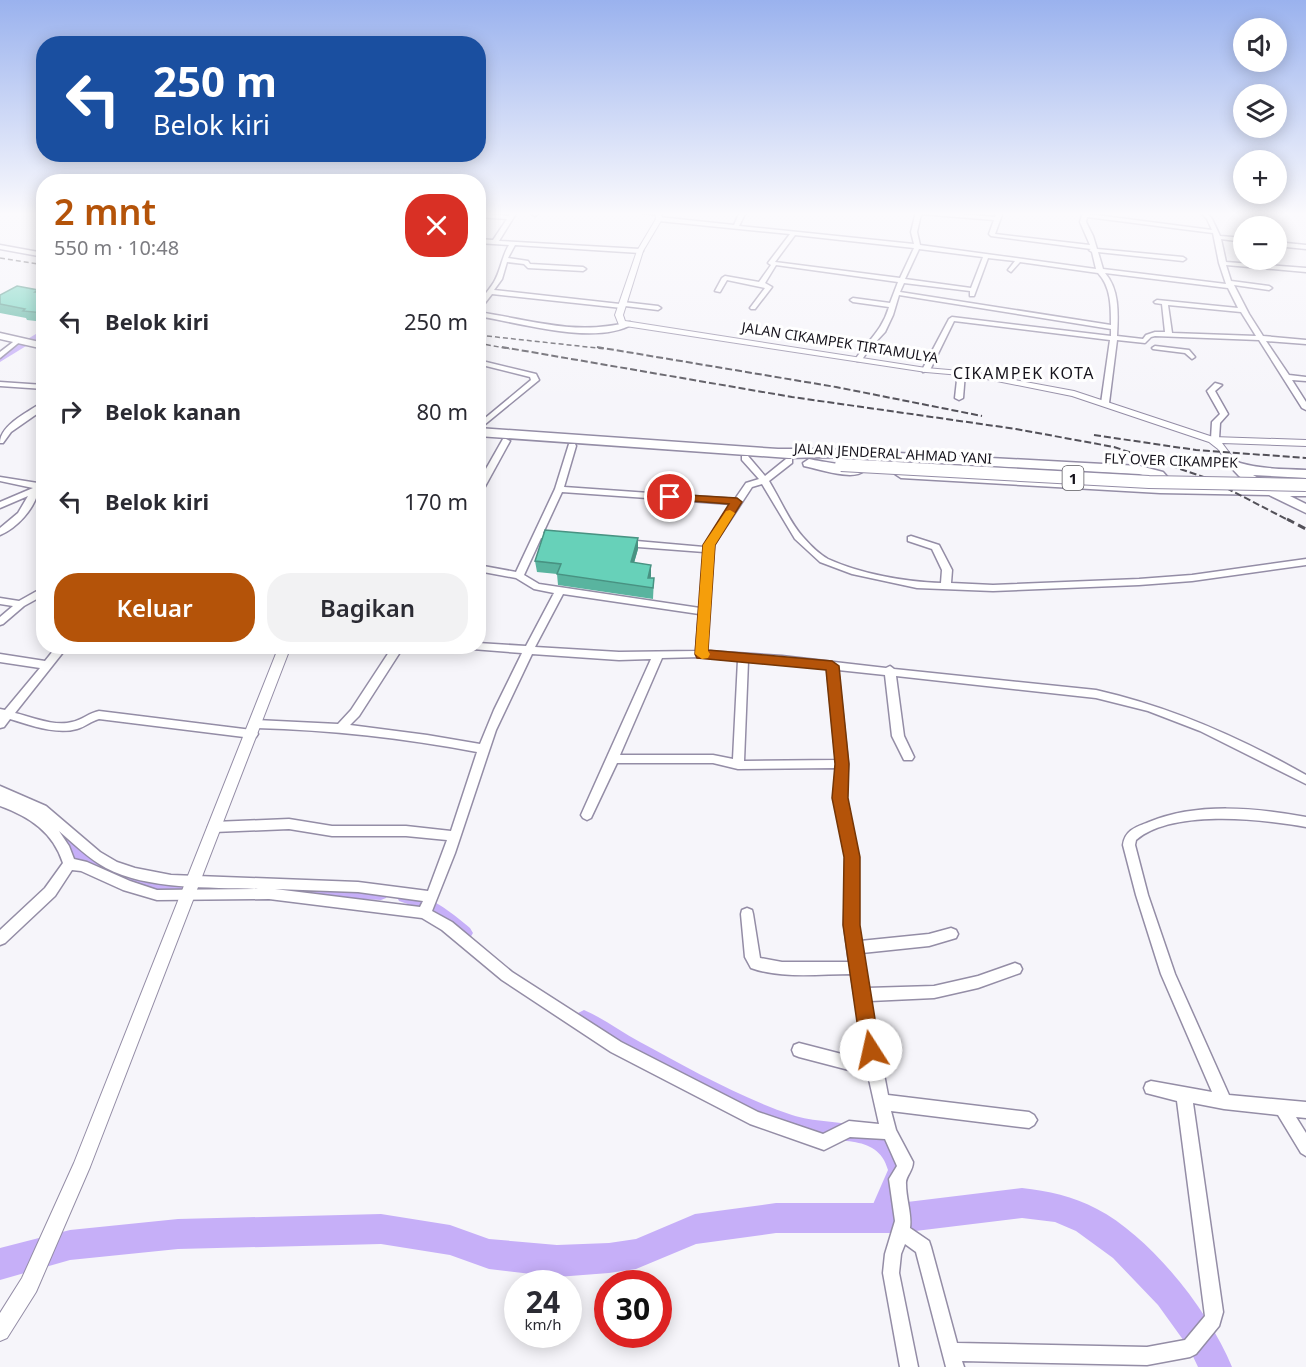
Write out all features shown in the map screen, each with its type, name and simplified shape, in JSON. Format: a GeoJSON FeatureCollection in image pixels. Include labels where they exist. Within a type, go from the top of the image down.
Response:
{"type":"FeatureCollection","features":[{"type":"Feature","properties":{"kind":"highway"},"geometry":{"type":"LineString","coordinates":[[0,334],[32,341]]}},
{"type":"Feature","properties":{"kind":"highway","name":"JALAN JENDERAL AHMAD YANI"},"geometry":{"type":"LineString","coordinates":[[486,431],[784,457],[808,463],[1159,483],[1306,477]]}},
{"type":"Feature","properties":{"kind":"highway","name":"JALAN JENDERAL AHMAD YANI"},"geometry":{"type":"LineString","coordinates":[[486,439],[745,458],[854,459]]}},
{"type":"Feature","properties":{"kind":"highway"},"geometry":{"type":"LineString","coordinates":[[784,457],[825,453],[1140,470],[1158,475],[1164,481],[1160,489]]}},
{"type":"Feature","properties":{"kind":"highway","name":"FLY OVER CIKAMPEK"},"geometry":{"type":"LineString","coordinates":[[854,459],[1162,476],[1306,477]]}},
{"type":"Feature","properties":{"kind":"highway"},"geometry":{"type":"LineString","coordinates":[[1229,459],[1254,471],[1306,477]]}},
{"type":"Feature","properties":{"kind":"highway"},"geometry":{"type":"LineString","coordinates":[[1229,459],[1249,476],[1306,509]]}},
{"type":"Feature","properties":{"kind":"highway"},"geometry":{"type":"LineString","coordinates":[[808,463],[832,469],[1160,489],[1306,492]]}},
{"type":"Feature","properties":{"kind":"highway"},"geometry":{"type":"LineString","coordinates":[[1249,476],[1280,473]]}},
{"type":"Feature","properties":{"kind":"street"},"geometry":{"type":"LineString","coordinates":[[486,301],[499,276]]}},
{"type":"Feature","properties":{"kind":"street"},"geometry":{"type":"LineString","coordinates":[[630,324],[620,321],[632,276]]}},
{"type":"Feature","properties":{"kind":"street"},"geometry":{"type":"LineString","coordinates":[[760,284],[766,276]]}},
{"type":"Feature","properties":{"kind":"street"},"geometry":{"type":"LineString","coordinates":[[857,276],[973,290]]}},
{"type":"Feature","properties":{"kind":"street"},"geometry":{"type":"LineString","coordinates":[[860,360],[885,326],[903,276]]}},
{"type":"Feature","properties":{"kind":"street"},"geometry":{"type":"LineString","coordinates":[[969,304],[978,276]]}},
{"type":"Feature","properties":{"kind":"street"},"geometry":{"type":"LineString","coordinates":[[1105,276],[1110,288],[1114,339],[1105,403]]}},
{"type":"Feature","properties":{"kind":"street"},"geometry":{"type":"LineString","coordinates":[[1145,276],[1269,288]]}},
{"type":"Feature","properties":{"kind":"street"},"geometry":{"type":"LineString","coordinates":[[1227,276],[1240,310],[1289,377],[1306,408]]}},
{"type":"Feature","properties":{"kind":"street"},"geometry":{"type":"LineString","coordinates":[[718,291],[725,278],[769,287],[753,308]]}},
{"type":"Feature","properties":{"kind":"street"},"geometry":{"type":"LineString","coordinates":[[492,292],[658,308]]}},
{"type":"Feature","properties":{"kind":"street"},"geometry":{"type":"LineString","coordinates":[[896,293],[1114,327]]}},
{"type":"Feature","properties":{"kind":"street"},"geometry":{"type":"LineString","coordinates":[[853,300],[892,305]]}},
{"type":"Feature","properties":{"kind":"street"},"geometry":{"type":"LineString","coordinates":[[1169,335],[1161,303],[1240,310]]}},
{"type":"Feature","properties":{"kind":"street"},"geometry":{"type":"LineString","coordinates":[[486,314],[578,331],[612,330],[630,324]]}},
{"type":"Feature","properties":{"kind":"street"},"geometry":{"type":"LineString","coordinates":[[926,370],[952,319],[1145,341],[1152,343],[1162,359]]}},
{"type":"Feature","properties":{"kind":"street","name":"JALAN CIKAMPEK TIRTAMULYA"},"geometry":{"type":"LineString","coordinates":[[630,324],[926,370],[961,373],[1046,388],[1105,403],[1214,440],[1222,447],[1229,459]]}},
{"type":"Feature","properties":{"kind":"street"},"geometry":{"type":"LineString","coordinates":[[1145,341],[1151,335],[1169,335],[1306,342]]}},
{"type":"Feature","properties":{"kind":"street"},"geometry":{"type":"LineString","coordinates":[[0,356],[32,341]]}},
{"type":"Feature","properties":{"kind":"street"},"geometry":{"type":"LineString","coordinates":[[1155,348],[1187,351],[1192,357]]}},
{"type":"Feature","properties":{"kind":"street"},"geometry":{"type":"LineString","coordinates":[[486,364],[533,376],[535,380],[486,423]]}},
{"type":"Feature","properties":{"kind":"street"},"geometry":{"type":"LineString","coordinates":[[959,398],[961,373]]}},
{"type":"Feature","properties":{"kind":"street"},"geometry":{"type":"LineString","coordinates":[[1289,377],[1306,379]]}},
{"type":"Feature","properties":{"kind":"street"},"geometry":{"type":"LineString","coordinates":[[0,384],[36,386]]}},
{"type":"Feature","properties":{"kind":"street"},"geometry":{"type":"LineString","coordinates":[[1218,385],[1211,391],[1224,414],[1215,426],[1214,440],[1306,443]]}},
{"type":"Feature","properties":{"kind":"street"},"geometry":{"type":"LineString","coordinates":[[0,441],[8,430],[36,411]]}},
{"type":"Feature","properties":{"kind":"street"},"geometry":{"type":"LineString","coordinates":[[486,477],[506,441]]}},
{"type":"Feature","properties":{"kind":"street"},"geometry":{"type":"LineString","coordinates":[[519,576],[559,489],[572,446]]}},
{"type":"Feature","properties":{"kind":"street"},"geometry":{"type":"LineString","coordinates":[[765,482],[784,457]]}},
{"type":"Feature","properties":{"kind":"street"},"geometry":{"type":"LineString","coordinates":[[745,458],[765,482],[798,537],[823,560],[876,577],[917,585],[1014,587],[1162,580],[1306,562]]}},
{"type":"Feature","properties":{"kind":"street"},"geometry":{"type":"LineString","coordinates":[[0,479],[36,487]]}},
{"type":"Feature","properties":{"kind":"street"},"geometry":{"type":"LineString","coordinates":[[702,654],[709,550],[712,539],[749,485],[755,482],[765,482]]}},
{"type":"Feature","properties":{"kind":"street"},"geometry":{"type":"LineString","coordinates":[[0,506],[16,496],[36,489]]}},
{"type":"Feature","properties":{"kind":"street"},"geometry":{"type":"LineString","coordinates":[[559,489],[737,502]]}},
{"type":"Feature","properties":{"kind":"street"},"geometry":{"type":"LineString","coordinates":[[0,532],[27,507],[36,494]]}},
{"type":"Feature","properties":{"kind":"street"},"geometry":{"type":"LineString","coordinates":[[538,535],[561,537]]}},
{"type":"Feature","properties":{"kind":"street"},"geometry":{"type":"LineString","coordinates":[[911,539],[936,547],[947,570],[946,586]]}},
{"type":"Feature","properties":{"kind":"street"},"geometry":{"type":"LineString","coordinates":[[618,542],[709,550]]}},
{"type":"Feature","properties":{"kind":"street"},"geometry":{"type":"LineString","coordinates":[[486,570],[519,576],[532,585],[705,612]]}},
{"type":"Feature","properties":{"kind":"street"},"geometry":{"type":"LineString","coordinates":[[428,905],[484,749],[529,650],[560,590]]}},
{"type":"Feature","properties":{"kind":"street"},"geometry":{"type":"LineString","coordinates":[[0,622],[36,595]]}},
{"type":"Feature","properties":{"kind":"street"},"geometry":{"type":"LineString","coordinates":[[0,601],[21,604]]}},
{"type":"Feature","properties":{"kind":"street"},"geometry":{"type":"LineString","coordinates":[[486,647],[620,656],[702,654],[743,657],[890,670],[1049,688],[1127,700],[1193,724],[1247,748],[1306,780]]}},
{"type":"Feature","properties":{"kind":"street"},"geometry":{"type":"LineString","coordinates":[[0,724],[4,714],[56,654]]}},
{"type":"Feature","properties":{"kind":"street"},"geometry":{"type":"LineString","coordinates":[[0,1331],[29,1285],[81,1167],[282,654]]}},
{"type":"Feature","properties":{"kind":"street"},"geometry":{"type":"LineString","coordinates":[[341,728],[356,713],[394,654]]}},
{"type":"Feature","properties":{"kind":"street"},"geometry":{"type":"LineString","coordinates":[[587,815],[658,655]]}},
{"type":"Feature","properties":{"kind":"street"},"geometry":{"type":"LineString","coordinates":[[738,765],[743,657]]}},
{"type":"Feature","properties":{"kind":"street"},"geometry":{"type":"LineString","coordinates":[[0,658],[46,665]]}},
{"type":"Feature","properties":{"kind":"street"},"geometry":{"type":"LineString","coordinates":[[832,666],[842,764],[840,798],[852,857],[851,925],[857,968],[874,1069],[889,1132],[905,1162],[905,1168],[897,1179],[902,1226],[893,1254],[891,1273],[909,1367]]}},
{"type":"Feature","properties":{"kind":"street"},"geometry":{"type":"LineString","coordinates":[[890,670],[898,736],[908,757]]}},
{"type":"Feature","properties":{"kind":"street"},"geometry":{"type":"LineString","coordinates":[[4,714],[63,726],[72,726],[85,718],[99,715],[254,729],[341,728],[406,735],[484,749]]}},
{"type":"Feature","properties":{"kind":"street"},"geometry":{"type":"LineString","coordinates":[[613,759],[713,759],[738,765],[842,764]]}},
{"type":"Feature","properties":{"kind":"street"},"geometry":{"type":"LineString","coordinates":[[0,791],[42,809],[83,850],[122,870],[171,880],[189,887],[428,905],[447,926],[507,976],[616,1047],[755,1119],[820,1142],[828,1142],[848,1131],[889,1132]]}},
{"type":"Feature","properties":{"kind":"street"},"geometry":{"type":"LineString","coordinates":[[0,801],[20,808],[41,822],[64,849],[69,862]]}},
{"type":"Feature","properties":{"kind":"street"},"geometry":{"type":"LineString","coordinates":[[1224,1102],[1168,974],[1142,895],[1129,845],[1130,838],[1134,834],[1170,820],[1217,815],[1262,815],[1306,822]]}},
{"type":"Feature","properties":{"kind":"street"},"geometry":{"type":"LineString","coordinates":[[214,827],[289,824],[332,831],[406,831],[454,836]]}},
{"type":"Feature","properties":{"kind":"street"},"geometry":{"type":"LineString","coordinates":[[0,939],[50,892],[69,862],[83,850]]}},
{"type":"Feature","properties":{"kind":"street"},"geometry":{"type":"LineString","coordinates":[[69,862],[127,886],[157,895],[189,887]]}},
{"type":"Feature","properties":{"kind":"street"},"geometry":{"type":"LineString","coordinates":[[747,914],[752,957],[756,964],[782,968],[857,968]]}},
{"type":"Feature","properties":{"kind":"street"},"geometry":{"type":"LineString","coordinates":[[855,948],[929,940],[951,934]]}},
{"type":"Feature","properties":{"kind":"street"},"geometry":{"type":"LineString","coordinates":[[862,995],[934,992],[978,982],[1015,969]]}},
{"type":"Feature","properties":{"kind":"street"},"geometry":{"type":"LineString","coordinates":[[799,1050],[874,1069]]}},
{"type":"Feature","properties":{"kind":"street"},"geometry":{"type":"LineString","coordinates":[[1151,1088],[1224,1102],[1306,1110]]}},
{"type":"Feature","properties":{"kind":"street"},"geometry":{"type":"LineString","coordinates":[[902,1226],[923,1247],[953,1360],[1147,1356],[1190,1348],[1213,1320],[1213,1296],[1184,1094]]}},
{"type":"Feature","properties":{"kind":"street"},"geometry":{"type":"LineString","coordinates":[[882,1102],[1029,1120]]}},
{"type":"Feature","properties":{"kind":"street"},"geometry":{"type":"LineString","coordinates":[[1282,1107],[1306,1148]]}},
{"type":"Feature","properties":{"kind":"building"},"geometry":{"type":"Polygon","coordinates":[[[17,286],[36,290],[36,312],[0,304],[0,295],[17,286]]]}},
{"type":"Feature","properties":{"kind":"building"},"geometry":{"type":"Polygon","coordinates":[[[545,530],[638,538],[631,562],[651,565],[648,578],[654,578],[653,588],[557,574],[561,564],[535,561],[545,530]]]}},
{"type":"Feature","properties":{"kind":"waterway"},"geometry":{"type":"LineString","coordinates":[[0,360],[36,336]]}},
{"type":"Feature","properties":{"kind":"waterway"},"geometry":{"type":"LineString","coordinates":[[55,828],[82,860],[100,871],[122,878],[147,884],[201,889],[273,889]]}},
{"type":"Feature","properties":{"kind":"waterway"},"geometry":{"type":"LineString","coordinates":[[296,890],[381,894]]}},
{"type":"Feature","properties":{"kind":"waterway"},"geometry":{"type":"LineString","coordinates":[[404,897],[430,906],[465,933]]}},
{"type":"Feature","properties":{"kind":"waterway"},"geometry":{"type":"LineString","coordinates":[[584,1018],[648,1056],[761,1111],[810,1129],[856,1133],[875,1140],[890,1152],[897,1170],[876,1218]]}},
{"type":"Feature","properties":{"kind":"waterway"},"geometry":{"type":"LineString","coordinates":[[0,1264],[70,1245],[178,1234],[381,1229],[450,1240],[489,1254],[557,1261],[609,1258],[636,1254],[695,1229],[776,1218],[899,1218],[1022,1203],[1055,1207],[1087,1220],[1124,1247],[1169,1294],[1200,1337],[1215,1367]]}},
{"type":"Feature","properties":{"kind":"railway"},"geometry":{"type":"LineString","coordinates":[[487,336],[606,349]]}},
{"type":"Feature","properties":{"kind":"railway"},"geometry":{"type":"LineString","coordinates":[[486,344],[510,349]]}},
{"type":"Feature","properties":{"kind":"railway"},"geometry":{"type":"LineString","coordinates":[[502,347],[792,397],[1016,429],[1114,447],[1207,478],[1290,521]]}},
{"type":"Feature","properties":{"kind":"railway"},"geometry":{"type":"LineString","coordinates":[[597,347],[836,387],[982,416]]}},
{"type":"Feature","properties":{"kind":"railway"},"geometry":{"type":"LineString","coordinates":[[1094,435],[1196,450],[1306,458]]}},
{"type":"Feature","properties":{"kind":"railway"},"geometry":{"type":"LineString","coordinates":[[1287,519],[1306,529]]}},
{"type":"Feature","properties":{"kind":"slow traffic"},"geometry":{"type":"LineString","coordinates":[[704,654],[702,654],[709,545],[730,513]]}},
{"type":"Feature","properties":{"kind":"district","name":"CIKAMPEK KOTA"},"geometry":{"type":"Point","coordinates":[1024,373]}},
{"type":"Feature","properties":{"kind":"route"},"geometry":{"type":"LineString","coordinates":[[670,497],[737,502],[709,545],[702,654],[832,666],[842,764],[840,798],[852,857],[851,925],[871,1050]]}}]}
